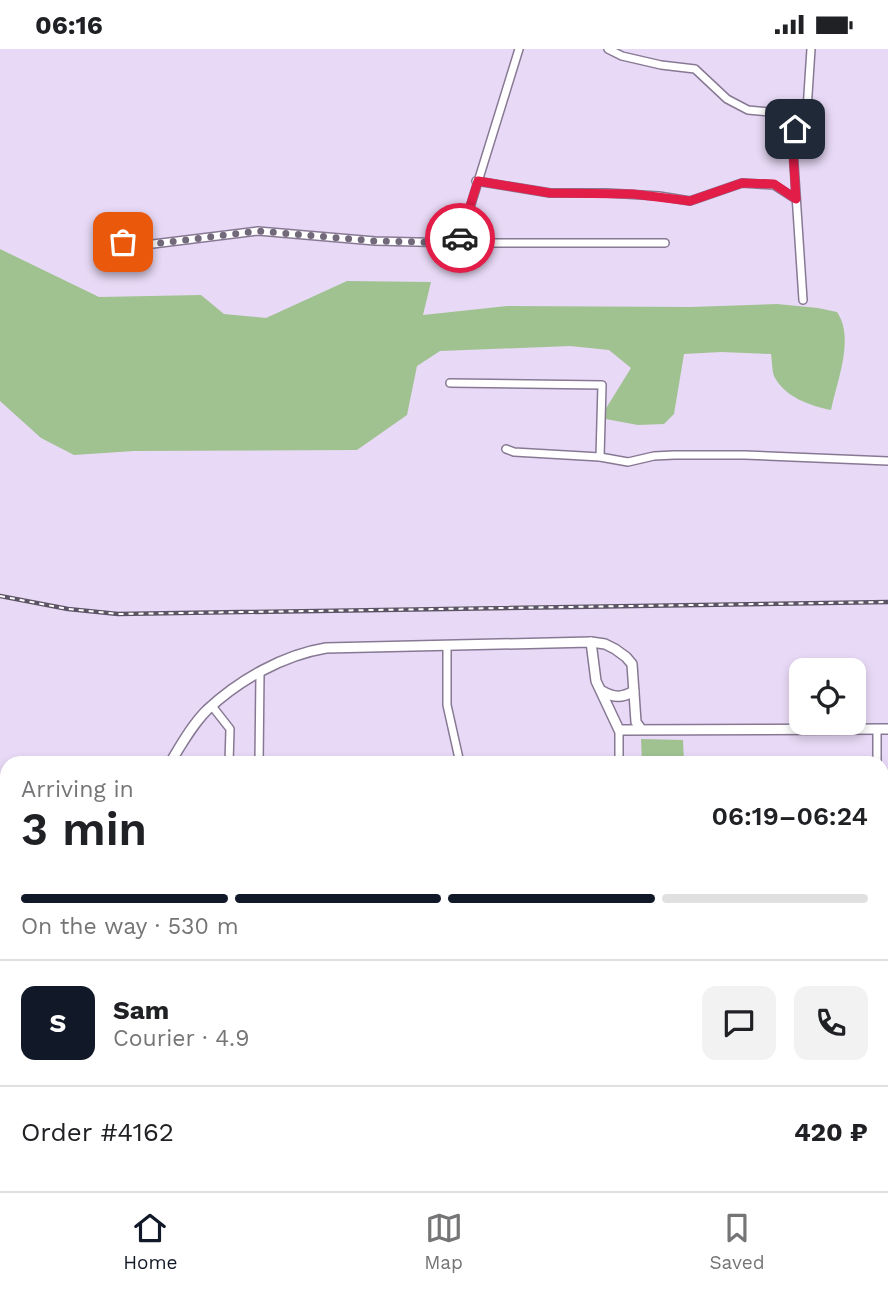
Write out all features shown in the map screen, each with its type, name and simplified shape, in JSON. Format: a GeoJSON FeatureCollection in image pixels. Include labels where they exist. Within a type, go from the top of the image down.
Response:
{"type":"FeatureCollection","features":[{"type":"Feature","properties":{"kind":"main road"},"geometry":{"type":"LineString","coordinates":[[591,642],[596,681],[619,730],[888,729]]}},
{"type":"Feature","properties":{"kind":"main road"},"geometry":{"type":"LineString","coordinates":[[175,756],[194,726],[212,706],[280,660],[302,652],[326,648],[591,642],[605,644],[632,664],[636,722],[640,729]]}},
{"type":"Feature","properties":{"kind":"main road"},"geometry":{"type":"LineString","coordinates":[[600,690],[610,696],[624,697],[634,691]]}},
{"type":"Feature","properties":{"kind":"street"},"geometry":{"type":"LineString","coordinates":[[459,243],[519,49]]}},
{"type":"Feature","properties":{"kind":"street"},"geometry":{"type":"LineString","coordinates":[[608,49],[622,57],[695,69],[727,99],[748,110],[781,113],[795,129]]}},
{"type":"Feature","properties":{"kind":"street"},"geometry":{"type":"LineString","coordinates":[[803,300],[792,134],[807,110],[811,49]]}},
{"type":"Feature","properties":{"kind":"street"},"geometry":{"type":"LineString","coordinates":[[477,181],[550,193],[633,194],[690,201],[742,183],[774,184],[796,199]]}},
{"type":"Feature","properties":{"kind":"street"},"geometry":{"type":"LineString","coordinates":[[123,242],[153,244],[258,231],[375,241],[665,243]]}},
{"type":"Feature","properties":{"kind":"street"},"geometry":{"type":"LineString","coordinates":[[450,383],[602,385],[600,457]]}},
{"type":"Feature","properties":{"kind":"street"},"geometry":{"type":"LineString","coordinates":[[506,449],[628,462],[674,455],[888,461]]}},
{"type":"Feature","properties":{"kind":"street"},"geometry":{"type":"LineString","coordinates":[[447,645],[447,705],[458,756]]}},
{"type":"Feature","properties":{"kind":"street"},"geometry":{"type":"LineString","coordinates":[[259,756],[260,673]]}},
{"type":"Feature","properties":{"kind":"street"},"geometry":{"type":"LineString","coordinates":[[212,706],[230,729],[229,756]]}},
{"type":"Feature","properties":{"kind":"street"},"geometry":{"type":"LineString","coordinates":[[877,729],[877,756]]}},
{"type":"Feature","properties":{"kind":"street"},"geometry":{"type":"LineString","coordinates":[[619,730],[619,756]]}},
{"type":"Feature","properties":{"kind":"green space"},"geometry":{"type":"Polygon","coordinates":[[[0,249],[99,297],[201,295],[224,314],[266,318],[347,281],[431,282],[423,315],[507,306],[691,307],[777,304],[818,308],[837,312],[842,322],[845,347],[831,410],[807,403],[784,390],[774,376],[771,354],[684,354],[674,414],[664,424],[638,425],[600,418],[631,368],[609,350],[570,346],[440,351],[417,366],[407,415],[357,450],[134,451],[74,455],[41,438],[0,401],[0,249]]]}},
{"type":"Feature","properties":{"kind":"green space"},"geometry":{"type":"Polygon","coordinates":[[[641,739],[683,740],[684,756],[642,756],[641,739]]]}},
{"type":"Feature","properties":{"kind":"railway"},"geometry":{"type":"LineString","coordinates":[[0,596],[68,609],[118,614],[888,602]]}},
{"type":"Feature","properties":{"kind":"way so far"},"geometry":{"type":"LineString","coordinates":[[123,242],[153,244],[258,231],[375,241],[459,243],[460,238]]}},
{"type":"Feature","properties":{"kind":"route"},"geometry":{"type":"LineString","coordinates":[[460,238],[478,181],[550,193],[633,194],[690,201],[742,183],[774,184],[796,199],[792,134],[795,129]]}}]}
